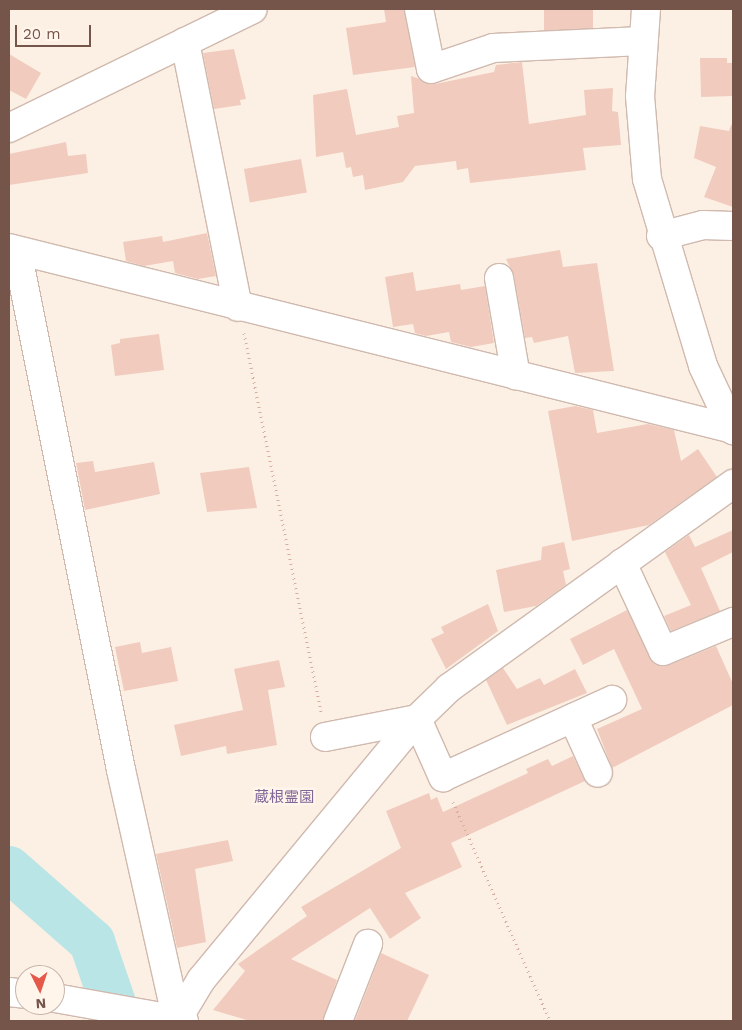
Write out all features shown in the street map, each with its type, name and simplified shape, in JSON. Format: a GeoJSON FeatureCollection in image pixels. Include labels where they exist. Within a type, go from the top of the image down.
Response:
{"type":"FeatureCollection","features":[{"type":"Feature","properties":{"kind":"street"},"geometry":{"type":"LineString","coordinates":[[9,128],[253,9]]}},
{"type":"Feature","properties":{"kind":"street"},"geometry":{"type":"LineString","coordinates":[[419,9],[431,69],[493,48],[551,42],[642,42]]}},
{"type":"Feature","properties":{"kind":"street"},"geometry":{"type":"LineString","coordinates":[[646,9],[642,42],[644,151],[661,236],[703,366],[733,429]]}},
{"type":"Feature","properties":{"kind":"street"},"geometry":{"type":"LineString","coordinates":[[185,42],[238,306]]}},
{"type":"Feature","properties":{"kind":"street"},"geometry":{"type":"LineString","coordinates":[[661,236],[703,225],[733,226]]}},
{"type":"Feature","properties":{"kind":"street"},"geometry":{"type":"LineString","coordinates":[[180,1020],[121,770],[13,249],[733,429]]}},
{"type":"Feature","properties":{"kind":"street"},"geometry":{"type":"LineString","coordinates":[[500,278],[516,376]]}},
{"type":"Feature","properties":{"kind":"street"},"geometry":{"type":"LineString","coordinates":[[180,1020],[201,980],[417,719],[449,688],[733,484]]}},
{"type":"Feature","properties":{"kind":"street"},"geometry":{"type":"LineString","coordinates":[[622,563],[663,651],[733,622]]}},
{"type":"Feature","properties":{"kind":"street"},"geometry":{"type":"LineString","coordinates":[[417,719],[442,777],[612,700]]}},
{"type":"Feature","properties":{"kind":"street"},"geometry":{"type":"LineString","coordinates":[[573,718],[598,773]]}},
{"type":"Feature","properties":{"kind":"street"},"geometry":{"type":"LineString","coordinates":[[325,737],[417,719]]}},
{"type":"Feature","properties":{"kind":"street"},"geometry":{"type":"LineString","coordinates":[[338,1021],[368,944]]}},
{"type":"Feature","properties":{"kind":"street"},"geometry":{"type":"LineString","coordinates":[[72,1007],[180,1020]]}},
{"type":"Feature","properties":{"kind":"path"},"geometry":{"type":"LineString","coordinates":[[238,306],[325,737]]}},
{"type":"Feature","properties":{"kind":"path"},"geometry":{"type":"LineString","coordinates":[[442,777],[550,1021]]}},
{"type":"Feature","properties":{"kind":"building"},"geometry":{"type":"Polygon","coordinates":[[[384,9],[404,9],[415,67],[353,75],[346,28],[386,22],[384,9]]]}},
{"type":"Feature","properties":{"kind":"building"},"geometry":{"type":"Polygon","coordinates":[[[544,9],[593,9],[593,30],[544,30],[544,9]]]}},
{"type":"Feature","properties":{"kind":"building"},"geometry":{"type":"Polygon","coordinates":[[[234,49],[246,99],[240,100],[241,105],[214,109],[203,53],[234,49]]]}},
{"type":"Feature","properties":{"kind":"building"},"geometry":{"type":"Polygon","coordinates":[[[9,54],[41,73],[26,99],[9,90],[9,54]]]}},
{"type":"Feature","properties":{"kind":"building"},"geometry":{"type":"Polygon","coordinates":[[[700,58],[727,58],[727,63],[733,63],[733,96],[701,97],[700,58]]]}},
{"type":"Feature","properties":{"kind":"building"},"geometry":{"type":"Polygon","coordinates":[[[522,62],[529,124],[586,115],[584,90],[613,88],[612,111],[618,112],[621,145],[583,148],[586,170],[470,183],[468,168],[457,170],[456,161],[415,166],[403,182],[365,190],[363,175],[353,177],[351,167],[346,168],[343,152],[316,157],[313,95],[347,89],[356,135],[399,127],[397,116],[414,113],[411,76],[435,84],[494,72],[496,65],[522,62]]]}},
{"type":"Feature","properties":{"kind":"building"},"geometry":{"type":"Polygon","coordinates":[[[731,125],[733,126],[733,207],[704,197],[716,167],[694,158],[700,126],[729,131],[731,125]]]}},
{"type":"Feature","properties":{"kind":"building"},"geometry":{"type":"Polygon","coordinates":[[[66,142],[68,156],[86,154],[88,173],[9,185],[9,154],[66,142]]]}},
{"type":"Feature","properties":{"kind":"building"},"geometry":{"type":"Polygon","coordinates":[[[301,159],[307,192],[250,203],[244,169],[301,159]]]}},
{"type":"Feature","properties":{"kind":"building"},"geometry":{"type":"Polygon","coordinates":[[[207,233],[216,276],[198,279],[175,273],[173,261],[144,266],[126,261],[123,242],[162,236],[163,242],[207,233]]]}},
{"type":"Feature","properties":{"kind":"building"},"geometry":{"type":"Polygon","coordinates":[[[560,250],[563,267],[597,263],[614,371],[575,373],[568,336],[534,343],[532,337],[525,338],[514,275],[506,259],[560,250]]]}},
{"type":"Feature","properties":{"kind":"building"},"geometry":{"type":"Polygon","coordinates":[[[413,272],[416,291],[460,284],[461,290],[485,286],[494,343],[471,347],[451,342],[449,332],[426,336],[415,333],[413,324],[393,327],[385,277],[413,272]]]}},
{"type":"Feature","properties":{"kind":"building"},"geometry":{"type":"Polygon","coordinates":[[[159,334],[164,370],[115,376],[111,345],[120,343],[120,339],[159,334]]]}},
{"type":"Feature","properties":{"kind":"building"},"geometry":{"type":"Polygon","coordinates":[[[575,406],[593,410],[597,433],[648,424],[674,430],[681,461],[698,449],[717,477],[649,525],[572,541],[548,411],[575,406]]]}},
{"type":"Feature","properties":{"kind":"building"},"geometry":{"type":"Polygon","coordinates":[[[93,461],[95,472],[154,462],[160,494],[85,510],[76,463],[93,461]]]}},
{"type":"Feature","properties":{"kind":"building"},"geometry":{"type":"Polygon","coordinates":[[[249,467],[257,508],[207,512],[200,473],[249,467]]]}},
{"type":"Feature","properties":{"kind":"building"},"geometry":{"type":"Polygon","coordinates":[[[733,530],[733,552],[701,568],[720,611],[671,631],[664,616],[691,605],[665,552],[689,535],[695,547],[733,530]]]}},
{"type":"Feature","properties":{"kind":"building"},"geometry":{"type":"Polygon","coordinates":[[[564,542],[570,569],[563,571],[566,585],[536,606],[504,612],[496,570],[541,560],[542,547],[564,542]]]}},
{"type":"Feature","properties":{"kind":"building"},"geometry":{"type":"Polygon","coordinates":[[[488,604],[498,631],[446,669],[431,639],[444,633],[441,627],[488,604]]]}},
{"type":"Feature","properties":{"kind":"building"},"geometry":{"type":"Polygon","coordinates":[[[627,610],[654,664],[669,665],[716,646],[733,684],[733,705],[612,768],[597,729],[642,709],[614,649],[583,665],[570,639],[627,610]]]}},
{"type":"Feature","properties":{"kind":"building"},"geometry":{"type":"Polygon","coordinates":[[[140,642],[142,653],[171,647],[178,681],[124,691],[115,647],[140,642]]]}},
{"type":"Feature","properties":{"kind":"building"},"geometry":{"type":"Polygon","coordinates":[[[279,660],[285,687],[268,690],[277,745],[227,754],[226,746],[181,756],[174,725],[243,710],[234,669],[279,660]]]}},
{"type":"Feature","properties":{"kind":"building"},"geometry":{"type":"Polygon","coordinates":[[[503,668],[517,689],[540,678],[544,685],[575,669],[587,693],[507,725],[486,680],[503,668]]]}},
{"type":"Feature","properties":{"kind":"building"},"geometry":{"type":"Polygon","coordinates":[[[573,756],[585,781],[451,843],[462,867],[405,893],[421,918],[390,939],[370,908],[291,959],[337,980],[323,1021],[250,1021],[213,1010],[245,971],[238,964],[307,916],[301,907],[401,848],[386,811],[429,793],[431,800],[437,797],[443,812],[528,773],[526,769],[548,759],[552,766],[573,756]]]}},
{"type":"Feature","properties":{"kind":"building"},"geometry":{"type":"Polygon","coordinates":[[[228,840],[233,861],[195,869],[206,942],[177,948],[156,854],[228,840]]]}},
{"type":"Feature","properties":{"kind":"building"},"geometry":{"type":"Polygon","coordinates":[[[381,953],[429,975],[407,1021],[355,1021],[381,953]]]}},
{"type":"Feature","properties":{"kind":"waterway"},"geometry":{"type":"LineString","coordinates":[[9,869],[92,942],[119,1021]]}},
{"type":"Feature","properties":{"kind":"district","name":"蔵根霊園"},"geometry":{"type":"Point","coordinates":[284,798]}}]}
